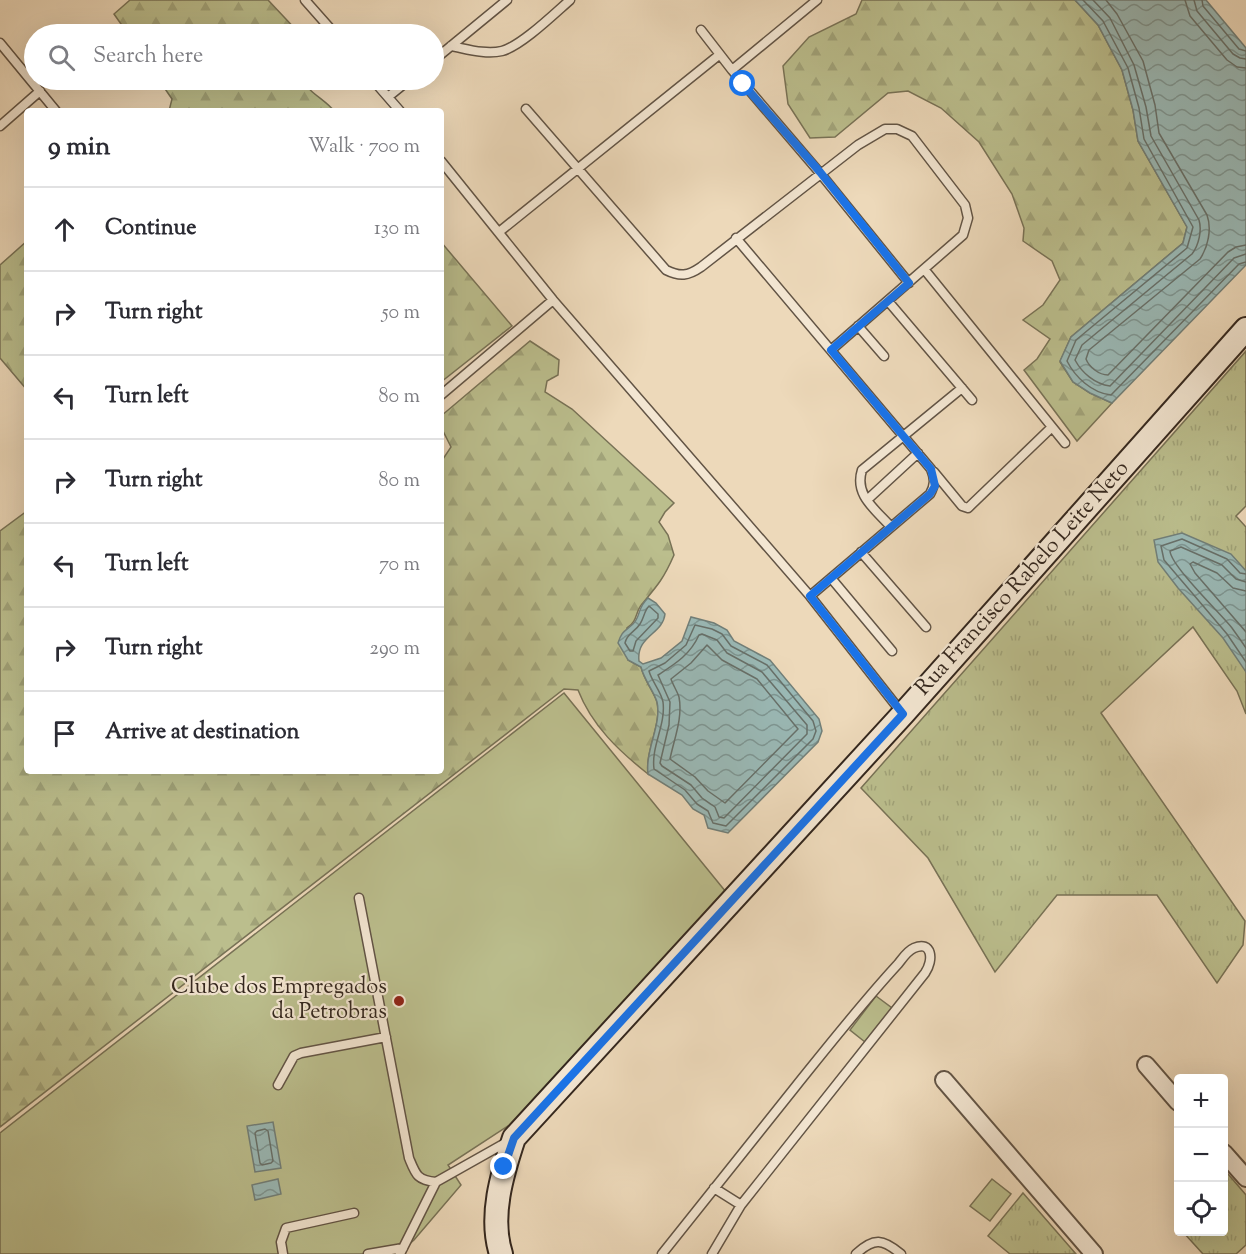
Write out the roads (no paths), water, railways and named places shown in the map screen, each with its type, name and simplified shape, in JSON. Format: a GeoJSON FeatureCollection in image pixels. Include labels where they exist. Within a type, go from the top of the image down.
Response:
{"type":"FeatureCollection","features":[{"type":"Feature","properties":{"kind":"street","name":"Rua Francisco Rabelo Leite Neto"},"geometry":{"type":"LineString","coordinates":[[501,1254],[496,1209],[504,1167],[514,1138],[903,714],[1246,329]]}},
{"type":"Feature","properties":{"kind":"street"},"geometry":{"type":"LineString","coordinates":[[1146,1065],[1174,1096]]}},
{"type":"Feature","properties":{"kind":"street"},"geometry":{"type":"LineString","coordinates":[[944,1080],[1094,1254]]}},
{"type":"Feature","properties":{"kind":"street"},"geometry":{"type":"LineString","coordinates":[[1228,1158],[1246,1178]]}},
{"type":"Feature","properties":{"kind":"lane"},"geometry":{"type":"LineString","coordinates":[[305,0],[326,24]]}},
{"type":"Feature","properties":{"kind":"lane"},"geometry":{"type":"LineString","coordinates":[[444,52],[507,0]]}},
{"type":"Feature","properties":{"kind":"lane"},"geometry":{"type":"LineString","coordinates":[[451,46],[487,52],[513,47],[570,0]]}},
{"type":"Feature","properties":{"kind":"lane"},"geometry":{"type":"LineString","coordinates":[[732,70],[817,0]]}},
{"type":"Feature","properties":{"kind":"lane"},"geometry":{"type":"LineString","coordinates":[[701,30],[719,55],[820,172],[909,283]]}},
{"type":"Feature","properties":{"kind":"lane"},"geometry":{"type":"LineString","coordinates":[[0,43],[24,72]]}},
{"type":"Feature","properties":{"kind":"lane"},"geometry":{"type":"LineString","coordinates":[[499,232],[719,55]]}},
{"type":"Feature","properties":{"kind":"lane"},"geometry":{"type":"LineString","coordinates":[[382,90],[397,108]]}},
{"type":"Feature","properties":{"kind":"lane"},"geometry":{"type":"LineString","coordinates":[[388,97],[397,90]]}},
{"type":"Feature","properties":{"kind":"lane"},"geometry":{"type":"LineString","coordinates":[[0,126],[40,91],[54,108]]}},
{"type":"Feature","properties":{"kind":"lane"},"geometry":{"type":"LineString","coordinates":[[526,110],[666,270],[677,276],[690,275],[820,172],[858,145],[885,129],[897,129],[912,136],[965,205],[968,218],[963,235],[831,350]]}},
{"type":"Feature","properties":{"kind":"lane"},"geometry":{"type":"LineString","coordinates":[[444,165],[553,300],[810,596],[903,714]]}},
{"type":"Feature","properties":{"kind":"lane"},"geometry":{"type":"LineString","coordinates":[[736,238],[962,506],[968,508],[1052,427]]}},
{"type":"Feature","properties":{"kind":"lane"},"geometry":{"type":"LineString","coordinates":[[924,269],[1065,442]]}},
{"type":"Feature","properties":{"kind":"lane"},"geometry":{"type":"LineString","coordinates":[[444,392],[553,300]]}},
{"type":"Feature","properties":{"kind":"lane"},"geometry":{"type":"LineString","coordinates":[[888,301],[972,400]]}},
{"type":"Feature","properties":{"kind":"lane"},"geometry":{"type":"LineString","coordinates":[[858,326],[884,356]]}},
{"type":"Feature","properties":{"kind":"lane"},"geometry":{"type":"LineString","coordinates":[[891,527],[860,491],[859,478],[862,470],[962,388]]}},
{"type":"Feature","properties":{"kind":"lane"},"geometry":{"type":"LineString","coordinates":[[867,500],[918,453]]}},
{"type":"Feature","properties":{"kind":"lane"},"geometry":{"type":"LineString","coordinates":[[810,596],[930,494],[935,486],[931,469]]}},
{"type":"Feature","properties":{"kind":"lane"},"geometry":{"type":"LineString","coordinates":[[861,552],[926,627]]}},
{"type":"Feature","properties":{"kind":"lane"},"geometry":{"type":"LineString","coordinates":[[831,578],[892,651]]}},
{"type":"Feature","properties":{"kind":"lane"},"geometry":{"type":"LineString","coordinates":[[359,898],[409,1158],[416,1174],[424,1181],[436,1182],[514,1138]]}},
{"type":"Feature","properties":{"kind":"lane"},"geometry":{"type":"LineString","coordinates":[[662,1254],[870,994],[909,952],[917,947],[930,952],[931,965],[741,1205],[712,1254]]}},
{"type":"Feature","properties":{"kind":"lane"},"geometry":{"type":"LineString","coordinates":[[278,1085],[294,1056],[386,1037]]}},
{"type":"Feature","properties":{"kind":"lane"},"geometry":{"type":"LineString","coordinates":[[368,1254],[401,1251],[436,1182]]}},
{"type":"Feature","properties":{"kind":"lane"},"geometry":{"type":"LineString","coordinates":[[714,1188],[741,1205]]}},
{"type":"Feature","properties":{"kind":"lane"},"geometry":{"type":"LineString","coordinates":[[283,1254],[281,1242],[286,1228],[354,1213]]}},
{"type":"Feature","properties":{"kind":"lane"},"geometry":{"type":"LineString","coordinates":[[856,1254],[867,1244],[879,1241],[890,1245],[901,1254]]}},
{"type":"Feature","properties":{"kind":"water"},"geometry":{"type":"Polygon","coordinates":[[[1075,0],[1206,0],[1246,48],[1246,265],[1112,403],[1073,382],[1060,361],[1071,337],[1183,243],[1187,227],[1138,141],[1133,110],[1122,70],[1098,25],[1075,0]]]}},
{"type":"Feature","properties":{"kind":"water"},"geometry":{"type":"Polygon","coordinates":[[[1182,533],[1231,554],[1246,571],[1246,672],[1223,638],[1158,562],[1154,540],[1182,533]]]}},
{"type":"Feature","properties":{"kind":"water"},"geometry":{"type":"Polygon","coordinates":[[[648,598],[656,603],[665,614],[660,626],[642,646],[639,661],[643,664],[661,658],[682,641],[691,617],[714,623],[727,630],[734,641],[770,660],[819,719],[822,731],[818,742],[728,833],[708,828],[704,815],[693,809],[682,795],[648,774],[649,756],[657,719],[657,702],[641,667],[628,660],[618,643],[622,634],[635,621],[648,598]]]}},
{"type":"Feature","properties":{"kind":"water"},"geometry":{"type":"Polygon","coordinates":[[[273,1122],[281,1168],[255,1172],[247,1126],[273,1122]]]}},
{"type":"Feature","properties":{"kind":"water"},"geometry":{"type":"Polygon","coordinates":[[[278,1179],[281,1194],[255,1200],[252,1185],[278,1179]]]}},
{"type":"Feature","properties":{"kind":"place","name":"Clube dos Empregados da Petrobras"},"geometry":{"type":"Point","coordinates":[399,1001]}}]}
